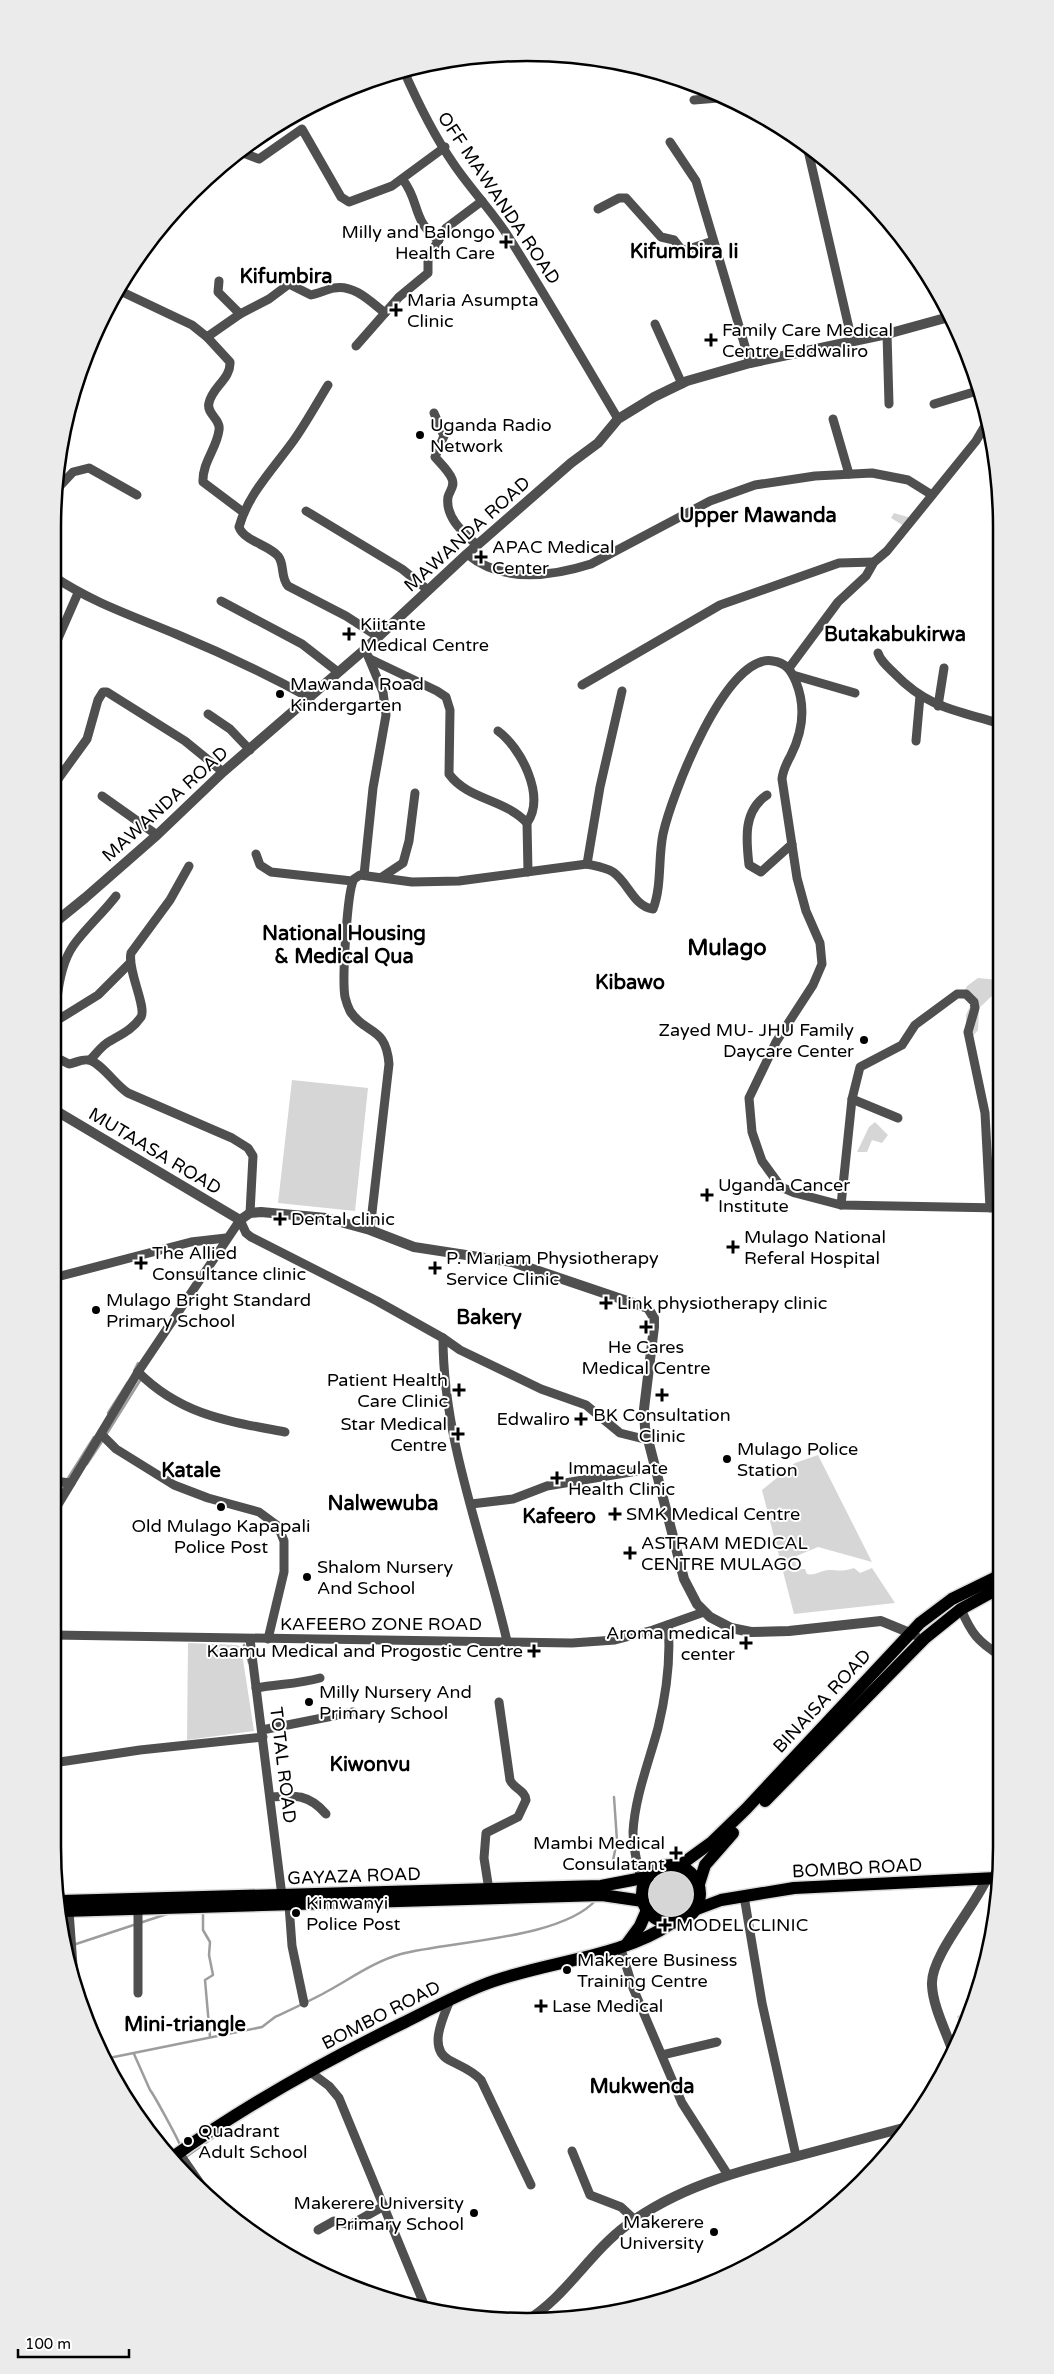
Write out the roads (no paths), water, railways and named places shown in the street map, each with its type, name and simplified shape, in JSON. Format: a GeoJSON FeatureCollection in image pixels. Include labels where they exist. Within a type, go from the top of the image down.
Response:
{"type":"FeatureCollection","features":[{"type":"Feature","properties":{"kind":"main road","name":"BINAISA ROAD"},"geometry":{"type":"LineString","coordinates":[[679,1866],[712,1842],[739,1815],[910,1633],[952,1599],[993,1579]]}},
{"type":"Feature","properties":{"kind":"main road"},"geometry":{"type":"LineString","coordinates":[[645,1906],[653,1917],[670,1924],[688,1918],[697,1909],[702,1870],[716,1851],[925,1638],[961,1609],[993,1591]]}},
{"type":"Feature","properties":{"kind":"main road"},"geometry":{"type":"LineString","coordinates":[[623,1946],[640,1926],[645,1906],[644,1877],[664,1866],[679,1866],[690,1872],[700,1888],[721,1900]]}},
{"type":"Feature","properties":{"kind":"main road","name":"GAYAZA ROAD"},"geometry":{"type":"LineString","coordinates":[[65,1908],[138,1909],[286,1901],[404,1890],[489,1890],[601,1886],[644,1877]]}},
{"type":"Feature","properties":{"kind":"main road","name":"BOMBO ROAD"},"geometry":{"type":"LineString","coordinates":[[697,1909],[721,1900],[814,1886],[991,1879]]}},
{"type":"Feature","properties":{"kind":"main road","name":"GAYAZA ROAD"},"geometry":{"type":"LineString","coordinates":[[65,1908],[286,1901],[602,1895],[645,1906]]}},
{"type":"Feature","properties":{"kind":"main road","name":"BOMBO ROAD"},"geometry":{"type":"LineString","coordinates":[[177,2154],[216,2126],[309,2071],[450,2000],[486,1984],[623,1946],[650,1936],[670,1924]]}},
{"type":"Feature","properties":{"kind":"street","name":"OFF MAWANDA ROAD"},"geometry":{"type":"LineString","coordinates":[[407,77],[422,111],[451,161],[496,218],[537,281],[566,335],[618,419]]}},
{"type":"Feature","properties":{"kind":"street"},"geometry":{"type":"LineString","coordinates":[[694,100],[709,99]]}},
{"type":"Feature","properties":{"kind":"street"},"geometry":{"type":"LineString","coordinates":[[246,155],[259,160],[302,129],[341,197],[349,202],[403,180],[417,166],[444,147]]}},
{"type":"Feature","properties":{"kind":"street"},"geometry":{"type":"LineString","coordinates":[[670,142],[696,181],[750,363]]}},
{"type":"Feature","properties":{"kind":"street"},"geometry":{"type":"LineString","coordinates":[[808,155],[852,341]]}},
{"type":"Feature","properties":{"kind":"street"},"geometry":{"type":"LineString","coordinates":[[403,180],[410,189],[417,217],[439,240]]}},
{"type":"Feature","properties":{"kind":"street"},"geometry":{"type":"LineString","coordinates":[[598,209],[619,198],[626,198],[661,237],[674,240],[682,250],[713,241]]}},
{"type":"Feature","properties":{"kind":"street"},"geometry":{"type":"LineString","coordinates":[[356,346],[399,297],[428,273],[428,257],[446,228],[482,201]]}},
{"type":"Feature","properties":{"kind":"street"},"geometry":{"type":"LineString","coordinates":[[219,281],[218,292],[240,314]]}},
{"type":"Feature","properties":{"kind":"street"},"geometry":{"type":"LineString","coordinates":[[208,337],[240,314],[269,299],[288,284],[311,295],[343,287],[352,290],[385,313]]}},
{"type":"Feature","properties":{"kind":"street"},"geometry":{"type":"LineString","coordinates":[[125,293],[172,314],[208,337],[230,362],[230,367],[209,400],[208,410],[219,425],[219,431],[208,457],[203,482],[243,512]]}},
{"type":"Feature","properties":{"kind":"street","name":"MAWANDA ROAD"},"geometry":{"type":"LineString","coordinates":[[61,917],[157,835],[223,772],[338,672],[367,655],[377,636],[477,545],[598,443],[618,419],[682,384],[750,363],[886,334],[944,318]]}},
{"type":"Feature","properties":{"kind":"street"},"geometry":{"type":"LineString","coordinates":[[654,324],[682,384]]}},
{"type":"Feature","properties":{"kind":"street"},"geometry":{"type":"LineString","coordinates":[[886,334],[889,404]]}},
{"type":"Feature","properties":{"kind":"street"},"geometry":{"type":"LineString","coordinates":[[328,385],[295,438],[243,512],[240,531],[277,555],[281,560],[284,581],[288,586],[346,616],[377,636]]}},
{"type":"Feature","properties":{"kind":"street"},"geometry":{"type":"LineString","coordinates":[[934,404],[973,393]]}},
{"type":"Feature","properties":{"kind":"street"},"geometry":{"type":"LineString","coordinates":[[434,412],[444,436],[435,457],[452,477],[453,485],[448,498],[448,506],[454,521],[477,545]]}},
{"type":"Feature","properties":{"kind":"street"},"geometry":{"type":"LineString","coordinates":[[833,419],[849,474]]}},
{"type":"Feature","properties":{"kind":"street"},"geometry":{"type":"LineString","coordinates":[[791,672],[822,622],[838,602],[866,576],[874,562],[887,551],[983,431]]}},
{"type":"Feature","properties":{"kind":"street"},"geometry":{"type":"LineString","coordinates":[[63,482],[73,472],[89,468],[137,495]]}},
{"type":"Feature","properties":{"kind":"street"},"geometry":{"type":"LineString","coordinates":[[467,554],[488,569],[502,572],[534,575],[569,571],[591,564],[729,493],[755,485],[796,478],[872,473],[908,480],[932,494]]}},
{"type":"Feature","properties":{"kind":"street"},"geometry":{"type":"LineString","coordinates":[[306,511],[402,569],[428,590]]}},
{"type":"Feature","properties":{"kind":"street"},"geometry":{"type":"LineString","coordinates":[[582,686],[619,662],[720,605],[839,563],[874,562]]}},
{"type":"Feature","properties":{"kind":"street"},"geometry":{"type":"LineString","coordinates":[[61,582],[78,593],[177,634],[310,698]]}},
{"type":"Feature","properties":{"kind":"street"},"geometry":{"type":"LineString","coordinates":[[61,630],[78,593]]}},
{"type":"Feature","properties":{"kind":"street"},"geometry":{"type":"LineString","coordinates":[[221,601],[302,644],[338,672]]}},
{"type":"Feature","properties":{"kind":"street"},"geometry":{"type":"LineString","coordinates":[[878,653],[883,663],[920,696],[938,706],[993,722]]}},
{"type":"Feature","properties":{"kind":"street"},"geometry":{"type":"LineString","coordinates":[[367,655],[437,690],[446,697],[450,710],[449,774],[460,787],[518,813],[527,823]]}},
{"type":"Feature","properties":{"kind":"street"},"geometry":{"type":"LineString","coordinates":[[364,875],[373,788],[386,715],[383,692],[367,655]]}},
{"type":"Feature","properties":{"kind":"street"},"geometry":{"type":"LineString","coordinates":[[370,1230],[389,1064],[388,1053],[381,1036],[356,1018],[345,997],[344,980],[352,881],[356,876],[364,875],[421,882],[459,881],[587,864],[607,869],[615,874],[640,903],[654,909],[663,833],[685,770],[706,725],[740,673],[750,665],[767,660],[779,662],[791,672],[855,693]]}},
{"type":"Feature","properties":{"kind":"street"},"geometry":{"type":"LineString","coordinates":[[938,706],[944,668]]}},
{"type":"Feature","properties":{"kind":"street"},"geometry":{"type":"LineString","coordinates":[[791,672],[800,695],[803,717],[792,754],[783,768],[782,779],[797,878],[806,911],[820,944],[822,964],[813,986],[776,1042],[750,1098],[750,1117],[756,1148],[766,1168],[780,1187],[795,1193],[841,1205],[993,1208]]}},
{"type":"Feature","properties":{"kind":"street"},"geometry":{"type":"LineString","coordinates":[[587,864],[600,787],[622,691]]}},
{"type":"Feature","properties":{"kind":"street"},"geometry":{"type":"LineString","coordinates":[[61,774],[87,739],[98,700],[103,692],[178,737],[223,772]]}},
{"type":"Feature","properties":{"kind":"street"},"geometry":{"type":"LineString","coordinates":[[916,741],[920,696]]}},
{"type":"Feature","properties":{"kind":"street"},"geometry":{"type":"LineString","coordinates":[[208,714],[230,729],[250,750]]}},
{"type":"Feature","properties":{"kind":"street"},"geometry":{"type":"LineString","coordinates":[[498,731],[509,739],[525,766],[530,782],[534,801],[533,815],[527,823],[528,872]]}},
{"type":"Feature","properties":{"kind":"street"},"geometry":{"type":"LineString","coordinates":[[382,877],[403,863],[409,841],[415,794]]}},
{"type":"Feature","properties":{"kind":"street"},"geometry":{"type":"LineString","coordinates":[[767,795],[757,802],[748,816],[750,865],[760,872],[792,844]]}},
{"type":"Feature","properties":{"kind":"street"},"geometry":{"type":"LineString","coordinates":[[102,796],[157,835]]}},
{"type":"Feature","properties":{"kind":"street"},"geometry":{"type":"LineString","coordinates":[[256,854],[260,865],[271,872],[352,881]]}},
{"type":"Feature","properties":{"kind":"street"},"geometry":{"type":"LineString","coordinates":[[61,1061],[69,1064],[90,1060],[105,1044],[131,1028],[142,1015],[143,1006],[136,992],[130,959],[132,950],[170,900],[189,866]]}},
{"type":"Feature","properties":{"kind":"street"},"geometry":{"type":"LineString","coordinates":[[61,983],[64,960],[75,943],[116,896]]}},
{"type":"Feature","properties":{"kind":"street"},"geometry":{"type":"LineString","coordinates":[[61,1018],[98,995],[130,959]]}},
{"type":"Feature","properties":{"kind":"street"},"geometry":{"type":"LineString","coordinates":[[841,1205],[852,1099],[860,1067],[902,1045],[915,1025],[957,994],[966,994],[974,1002],[975,1008],[968,1032],[985,1113],[993,1189]]}},
{"type":"Feature","properties":{"kind":"street"},"geometry":{"type":"LineString","coordinates":[[90,1060],[128,1093],[232,1138],[248,1148],[254,1161],[250,1213]]}},
{"type":"Feature","properties":{"kind":"street"},"geometry":{"type":"LineString","coordinates":[[852,1099],[898,1118]]}},
{"type":"Feature","properties":{"kind":"street","name":"MUTAASA ROAD"},"geometry":{"type":"LineString","coordinates":[[61,1114],[240,1220]]}},
{"type":"Feature","properties":{"kind":"street"},"geometry":{"type":"LineString","coordinates":[[61,1499],[102,1435],[138,1372],[226,1238],[240,1220],[250,1213],[269,1212],[326,1218],[370,1230],[419,1248],[517,1264],[648,1308],[654,1318],[644,1409],[648,1440],[684,1579],[690,1594],[704,1612],[724,1625],[748,1631],[790,1631],[881,1621],[925,1638]]}},
{"type":"Feature","properties":{"kind":"street"},"geometry":{"type":"LineString","coordinates":[[240,1220],[246,1233],[259,1241],[377,1300],[444,1338],[460,1350],[541,1389],[586,1405],[620,1433],[648,1440]]}},
{"type":"Feature","properties":{"kind":"street"},"geometry":{"type":"LineString","coordinates":[[61,1276],[183,1244],[226,1238]]}},
{"type":"Feature","properties":{"kind":"street"},"geometry":{"type":"LineString","coordinates":[[444,1338],[443,1366],[446,1396],[471,1504],[507,1641]]}},
{"type":"Feature","properties":{"kind":"street"},"geometry":{"type":"LineString","coordinates":[[138,1372],[152,1386],[190,1409],[215,1418],[285,1432]]}},
{"type":"Feature","properties":{"kind":"street"},"geometry":{"type":"LineString","coordinates":[[102,1435],[116,1449],[174,1485],[208,1498],[259,1512],[278,1526],[284,1540],[284,1572],[268,1639]]}},
{"type":"Feature","properties":{"kind":"street"},"geometry":{"type":"LineString","coordinates":[[471,1504],[513,1500],[547,1486],[655,1468]]}},
{"type":"Feature","properties":{"kind":"street"},"geometry":{"type":"LineString","coordinates":[[61,1482],[71,1484]]}},
{"type":"Feature","properties":{"kind":"street"},"geometry":{"type":"LineString","coordinates":[[961,1609],[970,1631],[993,1651]]}},
{"type":"Feature","properties":{"kind":"street","name":"KAFEERO ZONE ROAD"},"geometry":{"type":"LineString","coordinates":[[61,1635],[572,1643],[615,1640],[668,1625],[704,1612]]}},
{"type":"Feature","properties":{"kind":"street"},"geometry":{"type":"LineString","coordinates":[[644,1877],[634,1845],[634,1822],[642,1782],[662,1708],[669,1647],[668,1625]]}},
{"type":"Feature","properties":{"kind":"street","name":"TOTAL ROAD"},"geometry":{"type":"LineString","coordinates":[[250,1639],[293,1954],[304,2003]]}},
{"type":"Feature","properties":{"kind":"street"},"geometry":{"type":"LineString","coordinates":[[256,1688],[280,1684],[300,1684],[320,1678]]}},
{"type":"Feature","properties":{"kind":"street"},"geometry":{"type":"LineString","coordinates":[[489,1890],[484,1858],[486,1833],[518,1817],[526,1800],[524,1794],[510,1780],[499,1702]]}},
{"type":"Feature","properties":{"kind":"street"},"geometry":{"type":"LineString","coordinates":[[61,1762],[262,1734],[353,1712]]}},
{"type":"Feature","properties":{"kind":"street"},"geometry":{"type":"LineString","coordinates":[[271,1797],[300,1795],[314,1802],[326,1814]]}},
{"type":"Feature","properties":{"kind":"street"},"geometry":{"type":"LineString","coordinates":[[950,2042],[937,2005],[932,1980],[940,1955],[991,1879]]}},
{"type":"Feature","properties":{"kind":"street"},"geometry":{"type":"LineString","coordinates":[[744,1896],[762,2003],[796,2156]]}},
{"type":"Feature","properties":{"kind":"street"},"geometry":{"type":"LineString","coordinates":[[138,1909],[138,1994]]}},
{"type":"Feature","properties":{"kind":"street"},"geometry":{"type":"LineString","coordinates":[[623,1946],[633,1988],[693,2123],[728,2175]]}},
{"type":"Feature","properties":{"kind":"street"},"geometry":{"type":"LineString","coordinates":[[450,2000],[441,2023],[438,2039],[440,2051],[445,2058],[473,2072],[481,2080],[530,2186]]}},
{"type":"Feature","properties":{"kind":"street"},"geometry":{"type":"LineString","coordinates":[[662,2055],[717,2042]]}},
{"type":"Feature","properties":{"kind":"street"},"geometry":{"type":"LineString","coordinates":[[309,2071],[329,2086],[339,2098],[423,2301]]}},
{"type":"Feature","properties":{"kind":"street"},"geometry":{"type":"LineString","coordinates":[[539,2313],[604,2245],[635,2220],[684,2190],[728,2175],[898,2129]]}},
{"type":"Feature","properties":{"kind":"street"},"geometry":{"type":"LineString","coordinates":[[572,2151],[590,2195],[621,2206],[635,2220]]}},
{"type":"Feature","properties":{"kind":"street"},"geometry":{"type":"LineString","coordinates":[[318,2230],[334,2221],[350,2225],[384,2206]]}},
{"type":"Feature","properties":{"kind":"waterway"},"geometry":{"type":"LineString","coordinates":[[134,1371],[138,1363]]}},
{"type":"Feature","properties":{"kind":"waterway"},"geometry":{"type":"LineString","coordinates":[[106,1435],[141,1379]]}},
{"type":"Feature","properties":{"kind":"waterway"},"geometry":{"type":"LineString","coordinates":[[108,1413],[128,1382]]}},
{"type":"Feature","properties":{"kind":"waterway"},"geometry":{"type":"LineString","coordinates":[[61,1489],[94,1437]]}},
{"type":"Feature","properties":{"kind":"waterway"},"geometry":{"type":"LineString","coordinates":[[87,1464],[103,1440]]}},
{"type":"Feature","properties":{"kind":"waterway"},"geometry":{"type":"LineString","coordinates":[[244,1645],[249,1663]]}},
{"type":"Feature","properties":{"kind":"waterway"},"geometry":{"type":"LineString","coordinates":[[611,1870],[617,1841],[614,1797]]}},
{"type":"Feature","properties":{"kind":"waterway"},"geometry":{"type":"LineString","coordinates":[[111,2057],[262,2027],[275,2017],[314,1999],[391,1957],[532,1931],[558,1923],[580,1913],[596,1900]]}},
{"type":"Feature","properties":{"kind":"waterway"},"geometry":{"type":"LineString","coordinates":[[73,1945],[170,1913]]}},
{"type":"Feature","properties":{"kind":"waterway"},"geometry":{"type":"LineString","coordinates":[[203,1915],[203,1930],[210,1942],[209,1955],[213,1975],[205,1980],[210,2037]]}},
{"type":"Feature","properties":{"kind":"waterway"},"geometry":{"type":"LineString","coordinates":[[134,2054],[150,2090],[180,2145]]}},
{"type":"Feature","properties":{"kind":"waterway"},"geometry":{"type":"LineString","coordinates":[[182,2160],[221,2132]]}},
{"type":"Feature","properties":{"kind":"place","name":"Milly and Balongo Health Care"},"geometry":{"type":"Point","coordinates":[506,242]}},
{"type":"Feature","properties":{"kind":"place","name":"Maria Asumpta Clinic"},"geometry":{"type":"Point","coordinates":[396,310]}},
{"type":"Feature","properties":{"kind":"place","name":"Family Care Medical Centre Eddwaliro"},"geometry":{"type":"Point","coordinates":[711,340]}},
{"type":"Feature","properties":{"kind":"place","name":"Uganda Radio Network"},"geometry":{"type":"Point","coordinates":[420,435]}},
{"type":"Feature","properties":{"kind":"place","name":"APAC Medical Center"},"geometry":{"type":"Point","coordinates":[481,557]}},
{"type":"Feature","properties":{"kind":"place","name":"Kiitante Medical Centre"},"geometry":{"type":"Point","coordinates":[349,634]}},
{"type":"Feature","properties":{"kind":"place","name":"Mawanda Road Kindergarten"},"geometry":{"type":"Point","coordinates":[280,694]}},
{"type":"Feature","properties":{"kind":"place","name":"Zayed MU- JHU Family Daycare Center"},"geometry":{"type":"Point","coordinates":[864,1040]}},
{"type":"Feature","properties":{"kind":"place","name":"Uganda Cancer Institute"},"geometry":{"type":"Point","coordinates":[707,1195]}},
{"type":"Feature","properties":{"kind":"place","name":"Dental clinic"},"geometry":{"type":"Point","coordinates":[280,1219]}},
{"type":"Feature","properties":{"kind":"place","name":"Mulago National Referal Hospital"},"geometry":{"type":"Point","coordinates":[733,1247]}},
{"type":"Feature","properties":{"kind":"place","name":"The Allied Consultance clinic"},"geometry":{"type":"Point","coordinates":[141,1263]}},
{"type":"Feature","properties":{"kind":"place","name":"P. Mariam Physiotherapy Service Clinic"},"geometry":{"type":"Point","coordinates":[435,1268]}},
{"type":"Feature","properties":{"kind":"place","name":"Link physiotherapy clinic"},"geometry":{"type":"Point","coordinates":[606,1303]}},
{"type":"Feature","properties":{"kind":"place","name":"Mulago Bright Standard Primary School"},"geometry":{"type":"Point","coordinates":[96,1310]}},
{"type":"Feature","properties":{"kind":"place","name":"He Cares Medical Centre"},"geometry":{"type":"Point","coordinates":[646,1327]}},
{"type":"Feature","properties":{"kind":"place","name":"Patient Health Care Clinic"},"geometry":{"type":"Point","coordinates":[459,1390]}},
{"type":"Feature","properties":{"kind":"place","name":"BK Consultation Clinic"},"geometry":{"type":"Point","coordinates":[662,1395]}},
{"type":"Feature","properties":{"kind":"place","name":"Edwaliro"},"geometry":{"type":"Point","coordinates":[581,1419]}},
{"type":"Feature","properties":{"kind":"place","name":"Star Medical Centre"},"geometry":{"type":"Point","coordinates":[458,1434]}},
{"type":"Feature","properties":{"kind":"place","name":"Mulago Police Station"},"geometry":{"type":"Point","coordinates":[727,1459]}},
{"type":"Feature","properties":{"kind":"place","name":"Immaculate Health Clinic"},"geometry":{"type":"Point","coordinates":[557,1478]}},
{"type":"Feature","properties":{"kind":"place","name":"Old Mulago Kapapali Police Post"},"geometry":{"type":"Point","coordinates":[221,1507]}},
{"type":"Feature","properties":{"kind":"place","name":"SMK Medical Centre"},"geometry":{"type":"Point","coordinates":[615,1514]}},
{"type":"Feature","properties":{"kind":"place","name":"ASTRAM MEDICAL CENTRE MULAGO"},"geometry":{"type":"Point","coordinates":[630,1553]}},
{"type":"Feature","properties":{"kind":"place","name":"Shalom Nursery And School"},"geometry":{"type":"Point","coordinates":[307,1577]}},
{"type":"Feature","properties":{"kind":"place","name":"Aroma medical center"},"geometry":{"type":"Point","coordinates":[746,1643]}},
{"type":"Feature","properties":{"kind":"place","name":"Kaamu Medical and Progostic Centre"},"geometry":{"type":"Point","coordinates":[534,1651]}},
{"type":"Feature","properties":{"kind":"place","name":"Milly Nursery And Primary School"},"geometry":{"type":"Point","coordinates":[309,1702]}},
{"type":"Feature","properties":{"kind":"place","name":"Mambi Medical Consulatant"},"geometry":{"type":"Point","coordinates":[676,1853]}},
{"type":"Feature","properties":{"kind":"place","name":"Kimwanyi Police Post"},"geometry":{"type":"Point","coordinates":[296,1913]}},
{"type":"Feature","properties":{"kind":"place","name":"MODEL CLINIC"},"geometry":{"type":"Point","coordinates":[665,1925]}},
{"type":"Feature","properties":{"kind":"place","name":"Makerere Business Training Centre"},"geometry":{"type":"Point","coordinates":[567,1970]}},
{"type":"Feature","properties":{"kind":"place","name":"Lase Medical"},"geometry":{"type":"Point","coordinates":[541,2006]}},
{"type":"Feature","properties":{"kind":"place","name":"Quadrant Adult School"},"geometry":{"type":"Point","coordinates":[188,2141]}},
{"type":"Feature","properties":{"kind":"place","name":"Makerere University Primary School"},"geometry":{"type":"Point","coordinates":[474,2213]}},
{"type":"Feature","properties":{"kind":"place","name":"Makerere University"},"geometry":{"type":"Point","coordinates":[714,2232]}},
{"type":"Feature","properties":{"kind":"district","name":"Kifumbira Ii"},"geometry":{"type":"Point","coordinates":[684,252]}},
{"type":"Feature","properties":{"kind":"district","name":"Kifumbira"},"geometry":{"type":"Point","coordinates":[286,277]}},
{"type":"Feature","properties":{"kind":"district","name":"Upper Mawanda"},"geometry":{"type":"Point","coordinates":[758,516]}},
{"type":"Feature","properties":{"kind":"district","name":"Butakabukirwa"},"geometry":{"type":"Point","coordinates":[895,635]}},
{"type":"Feature","properties":{"kind":"district","name":"National Housing & Medical Qua"},"geometry":{"type":"Point","coordinates":[344,946]}},
{"type":"Feature","properties":{"kind":"district","name":"Mulago"},"geometry":{"type":"Point","coordinates":[727,948]}},
{"type":"Feature","properties":{"kind":"district","name":"Kibawo"},"geometry":{"type":"Point","coordinates":[630,983]}},
{"type":"Feature","properties":{"kind":"district","name":"Bakery"},"geometry":{"type":"Point","coordinates":[489,1318]}},
{"type":"Feature","properties":{"kind":"district","name":"Katale"},"geometry":{"type":"Point","coordinates":[191,1471]}},
{"type":"Feature","properties":{"kind":"district","name":"Nalwewuba"},"geometry":{"type":"Point","coordinates":[383,1504]}},
{"type":"Feature","properties":{"kind":"district","name":"Kafeero"},"geometry":{"type":"Point","coordinates":[559,1517]}},
{"type":"Feature","properties":{"kind":"district","name":"Kiwonvu"},"geometry":{"type":"Point","coordinates":[370,1765]}},
{"type":"Feature","properties":{"kind":"district","name":"Mini-triangle"},"geometry":{"type":"Point","coordinates":[185,2025]}},
{"type":"Feature","properties":{"kind":"district","name":"Mukwenda"},"geometry":{"type":"Point","coordinates":[642,2087]}}]}
